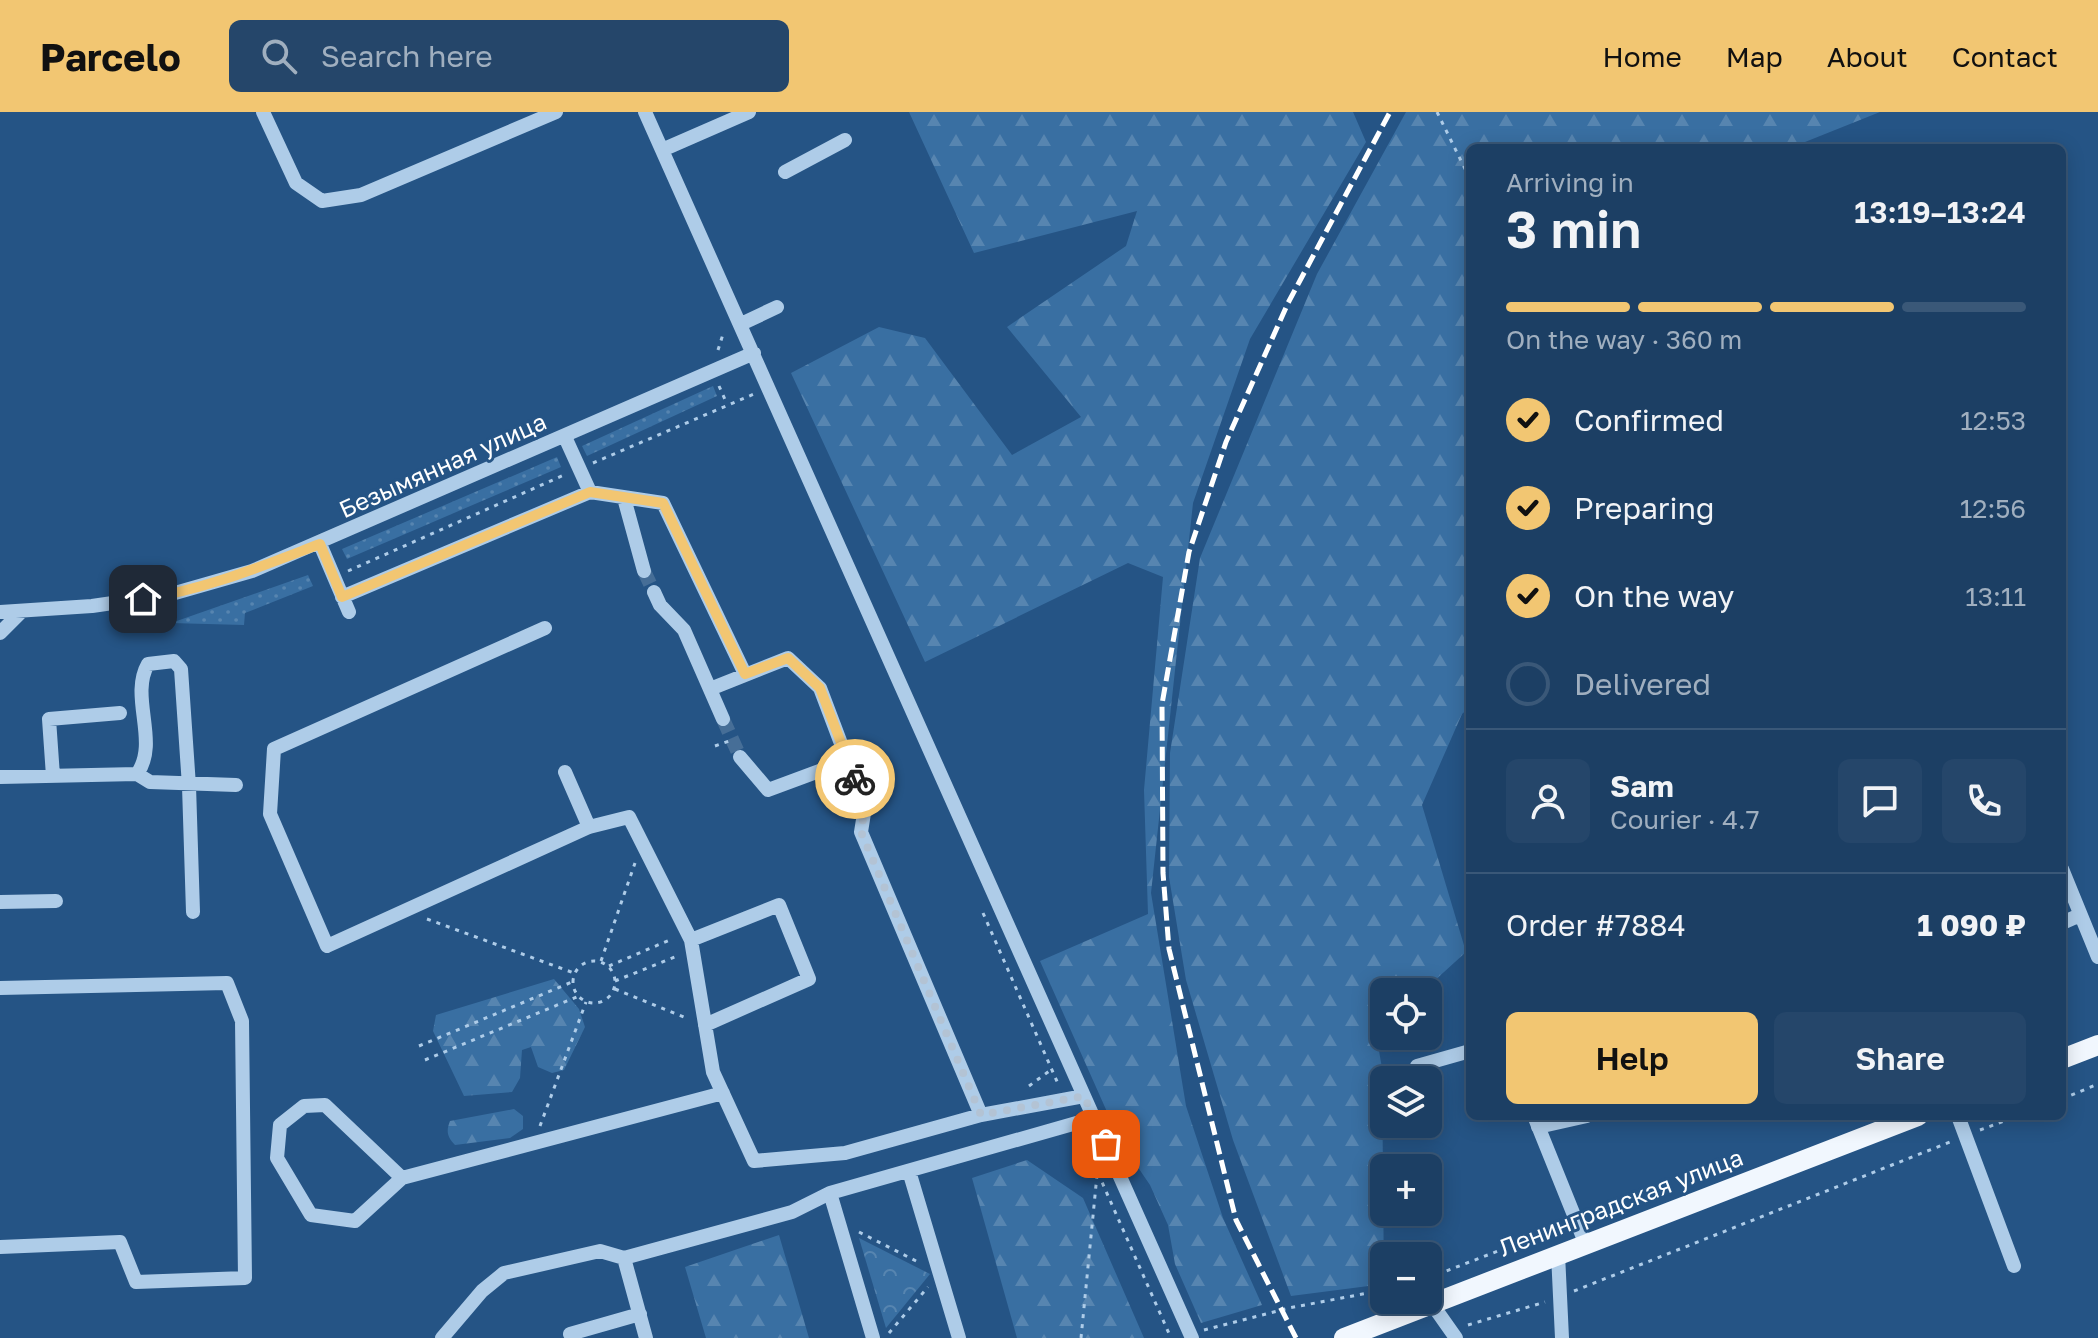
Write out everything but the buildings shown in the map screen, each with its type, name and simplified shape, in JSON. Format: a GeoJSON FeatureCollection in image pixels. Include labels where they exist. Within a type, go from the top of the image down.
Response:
{"type":"FeatureCollection","features":[{"type":"Feature","properties":{"kind":"main road"},"geometry":{"type":"LineString","coordinates":[[2066,1057],[2098,1045]]}},
{"type":"Feature","properties":{"kind":"main road","name":"Ленинградская улица"},"geometry":{"type":"LineString","coordinates":[[1442,1300],[1908,1120]]}},
{"type":"Feature","properties":{"kind":"main road","name":"Ленинградская улица"},"geometry":{"type":"LineString","coordinates":[[1344,1338],[1406,1314]]}},
{"type":"Feature","properties":{"kind":"street"},"geometry":{"type":"LineString","coordinates":[[263,112],[296,183],[322,201],[361,195],[556,112]]}},
{"type":"Feature","properties":{"kind":"street"},"geometry":{"type":"LineString","coordinates":[[645,112],[1084,1096],[1197,1334]]}},
{"type":"Feature","properties":{"kind":"street"},"geometry":{"type":"LineString","coordinates":[[662,150],[749,112]]}},
{"type":"Feature","properties":{"kind":"street"},"geometry":{"type":"LineString","coordinates":[[785,172],[845,140]]}},
{"type":"Feature","properties":{"kind":"street"},"geometry":{"type":"LineString","coordinates":[[741,324],[777,307]]}},
{"type":"Feature","properties":{"kind":"street","name":"Безымянная улица"},"geometry":{"type":"LineString","coordinates":[[0,612],[168,595],[252,571],[754,353]]}},
{"type":"Feature","properties":{"kind":"street"},"geometry":{"type":"LineString","coordinates":[[565,437],[590,492]]}},
{"type":"Feature","properties":{"kind":"street"},"geometry":{"type":"LineString","coordinates":[[342,597],[590,492],[663,503],[745,674]]}},
{"type":"Feature","properties":{"kind":"street"},"geometry":{"type":"LineString","coordinates":[[624,498],[644,571]]}},
{"type":"Feature","properties":{"kind":"street"},"geometry":{"type":"LineString","coordinates":[[320,544],[349,612]]}},
{"type":"Feature","properties":{"kind":"street"},"geometry":{"type":"LineString","coordinates":[[654,592],[660,605],[684,630],[723,719]]}},
{"type":"Feature","properties":{"kind":"street"},"geometry":{"type":"LineString","coordinates":[[0,633],[22,611]]}},
{"type":"Feature","properties":{"kind":"street"},"geometry":{"type":"LineString","coordinates":[[545,628],[274,749],[270,814],[327,946],[589,827],[629,817],[690,941],[713,1072],[754,1161],[845,1153],[981,1115],[1084,1096]]}},
{"type":"Feature","properties":{"kind":"street"},"geometry":{"type":"LineString","coordinates":[[710,689],[788,658],[820,688],[865,807],[861,832],[981,1115]]}},
{"type":"Feature","properties":{"kind":"street"},"geometry":{"type":"LineString","coordinates":[[137,774],[146,761],[141,676],[148,664],[174,661],[181,669],[193,912]]}},
{"type":"Feature","properties":{"kind":"street"},"geometry":{"type":"LineString","coordinates":[[53,776],[49,719],[120,713]]}},
{"type":"Feature","properties":{"kind":"street"},"geometry":{"type":"LineString","coordinates":[[740,757],[768,790],[849,760]]}},
{"type":"Feature","properties":{"kind":"street"},"geometry":{"type":"LineString","coordinates":[[565,772],[589,827]]}},
{"type":"Feature","properties":{"kind":"street"},"geometry":{"type":"LineString","coordinates":[[0,777],[137,774],[150,782],[189,786],[236,785]]}},
{"type":"Feature","properties":{"kind":"street"},"geometry":{"type":"LineString","coordinates":[[2066,879],[2098,957]]}},
{"type":"Feature","properties":{"kind":"street"},"geometry":{"type":"LineString","coordinates":[[0,902],[56,901]]}},
{"type":"Feature","properties":{"kind":"street"},"geometry":{"type":"LineString","coordinates":[[690,941],[779,905],[809,979],[705,1025]]}},
{"type":"Feature","properties":{"kind":"street"},"geometry":{"type":"LineString","coordinates":[[2066,921],[2080,915]]}},
{"type":"Feature","properties":{"kind":"street"},"geometry":{"type":"LineString","coordinates":[[0,988],[227,983],[242,1021],[245,1278],[136,1282],[120,1242],[0,1247]]}},
{"type":"Feature","properties":{"kind":"street"},"geometry":{"type":"LineString","coordinates":[[1417,1066],[1466,1052]]}},
{"type":"Feature","properties":{"kind":"street"},"geometry":{"type":"LineString","coordinates":[[402,1178],[325,1105],[304,1106],[280,1125],[277,1158],[311,1215],[355,1221],[402,1178],[723,1093]]}},
{"type":"Feature","properties":{"kind":"street"},"geometry":{"type":"LineString","coordinates":[[442,1338],[482,1291],[504,1273],[600,1251],[624,1258],[792,1212],[830,1193],[1094,1118]]}},
{"type":"Feature","properties":{"kind":"street"},"geometry":{"type":"LineString","coordinates":[[1960,1120],[2014,1266]]}},
{"type":"Feature","properties":{"kind":"street"},"geometry":{"type":"LineString","coordinates":[[1536,1122],[1586,1245]]}},
{"type":"Feature","properties":{"kind":"street"},"geometry":{"type":"LineString","coordinates":[[909,1171],[959,1338]]}},
{"type":"Feature","properties":{"kind":"street"},"geometry":{"type":"LineString","coordinates":[[830,1193],[873,1338]]}},
{"type":"Feature","properties":{"kind":"street"},"geometry":{"type":"LineString","coordinates":[[1558,1254],[1562,1338]]}},
{"type":"Feature","properties":{"kind":"street"},"geometry":{"type":"LineString","coordinates":[[624,1258],[646,1338]]}},
{"type":"Feature","properties":{"kind":"street"},"geometry":{"type":"LineString","coordinates":[[570,1334],[640,1314]]}},
{"type":"Feature","properties":{"kind":"street"},"geometry":{"type":"LineString","coordinates":[[1439,1314],[1454,1334]]}},
{"type":"Feature","properties":{"kind":"path"},"geometry":{"type":"LineString","coordinates":[[1437,112],[1466,171]]}},
{"type":"Feature","properties":{"kind":"path"},"geometry":{"type":"LineString","coordinates":[[723,321],[721,344],[707,360],[727,404]]}},
{"type":"Feature","properties":{"kind":"path"},"geometry":{"type":"LineString","coordinates":[[333,577],[753,393],[760,407]]}},
{"type":"Feature","properties":{"kind":"path"},"geometry":{"type":"LineString","coordinates":[[715,746],[732,740]]}},
{"type":"Feature","properties":{"kind":"path"},"geometry":{"type":"LineString","coordinates":[[601,961],[642,843]]}},
{"type":"Feature","properties":{"kind":"path"},"geometry":{"type":"LineString","coordinates":[[405,911],[574,973]]}},
{"type":"Feature","properties":{"kind":"path"},"geometry":{"type":"LineString","coordinates":[[982,911],[1065,1100]]}},
{"type":"Feature","properties":{"kind":"path"},"geometry":{"type":"LineString","coordinates":[[609,966],[690,941]]}},
{"type":"Feature","properties":{"kind":"path"},"geometry":{"type":"LineString","coordinates":[[615,981],[690,941]]}},
{"type":"Feature","properties":{"kind":"path"},"geometry":{"type":"LineString","coordinates":[[601,961],[609,966],[615,981],[614,989],[602,1001],[586,1002],[572,982],[574,973],[585,962],[601,961]]}},
{"type":"Feature","properties":{"kind":"path"},"geometry":{"type":"LineString","coordinates":[[419,1046],[572,982]]}},
{"type":"Feature","properties":{"kind":"path"},"geometry":{"type":"LineString","coordinates":[[614,989],[705,1025]]}},
{"type":"Feature","properties":{"kind":"path"},"geometry":{"type":"LineString","coordinates":[[425,1060],[579,996]]}},
{"type":"Feature","properties":{"kind":"path"},"geometry":{"type":"LineString","coordinates":[[535,1141],[586,1002]]}},
{"type":"Feature","properties":{"kind":"path"},"geometry":{"type":"LineString","coordinates":[[1029,1086],[1052,1069],[1069,1062]]}},
{"type":"Feature","properties":{"kind":"path"},"geometry":{"type":"LineString","coordinates":[[2066,1097],[2098,1084]]}},
{"type":"Feature","properties":{"kind":"path"},"geometry":{"type":"LineString","coordinates":[[1454,1334],[1561,1297],[2008,1120]]}},
{"type":"Feature","properties":{"kind":"path"},"geometry":{"type":"LineString","coordinates":[[1076,1123],[1171,1338]]}},
{"type":"Feature","properties":{"kind":"path"},"geometry":{"type":"LineString","coordinates":[[1081,1338],[1097,1172]]}},
{"type":"Feature","properties":{"kind":"path"},"geometry":{"type":"LineString","coordinates":[[1442,1273],[1578,1220]]}},
{"type":"Feature","properties":{"kind":"path"},"geometry":{"type":"LineString","coordinates":[[838,1221],[939,1273],[885,1338]]}},
{"type":"Feature","properties":{"kind":"path"},"geometry":{"type":"LineString","coordinates":[[1197,1334],[1289,1308],[1370,1293]]}},
{"type":"Feature","properties":{"kind":"green space"},"geometry":{"type":"Polygon","coordinates":[[[909,112],[1353,112],[1366,142],[1250,339],[1193,503],[1151,893],[1186,1106],[1223,1218],[1262,1305],[1201,1323],[1175,1264],[1168,1225],[1150,1185],[1120,1141],[1040,961],[1148,914],[1144,790],[1163,577],[1128,563],[925,662],[791,373],[879,327],[925,338],[1012,455],[1081,417],[1007,327],[1126,246],[1137,211],[974,253],[909,112]]]}},
{"type":"Feature","properties":{"kind":"green space"},"geometry":{"type":"Polygon","coordinates":[[[1406,112],[1880,112],[1800,144],[1466,144],[1466,710],[1422,805],[1466,952],[1437,978],[1370,978],[1370,1050],[1379,1050],[1382,1066],[1370,1066],[1370,1138],[1383,1138],[1383,1154],[1370,1154],[1370,1226],[1383,1226],[1384,1242],[1370,1242],[1370,1286],[1291,1296],[1233,1140],[1186,980],[1169,877],[1170,753],[1200,558],[1317,274],[1406,112]]]}},
{"type":"Feature","properties":{"kind":"green space"},"geometry":{"type":"Polygon","coordinates":[[[713,386],[717,396],[587,456],[582,446],[713,386]]]}},
{"type":"Feature","properties":{"kind":"green space"},"geometry":{"type":"Polygon","coordinates":[[[557,457],[561,467],[347,559],[342,549],[557,457]]]}},
{"type":"Feature","properties":{"kind":"green space"},"geometry":{"type":"Polygon","coordinates":[[[308,575],[313,586],[245,613],[244,625],[171,623],[308,575]]]}},
{"type":"Feature","properties":{"kind":"green space"},"geometry":{"type":"Polygon","coordinates":[[[554,979],[579,1009],[585,1027],[564,1070],[552,1073],[538,1067],[531,1047],[522,1050],[520,1078],[512,1092],[464,1096],[433,1031],[436,1015],[554,979]]]}},
{"type":"Feature","properties":{"kind":"green space"},"geometry":{"type":"Polygon","coordinates":[[[514,1109],[523,1116],[523,1129],[510,1138],[455,1145],[449,1137],[450,1121],[514,1109]]]}},
{"type":"Feature","properties":{"kind":"green space"},"geometry":{"type":"Polygon","coordinates":[[[1027,1160],[1083,1198],[1144,1338],[1017,1338],[972,1178],[1027,1160]]]}},
{"type":"Feature","properties":{"kind":"green space"},"geometry":{"type":"Polygon","coordinates":[[[779,1235],[809,1338],[706,1338],[685,1267],[779,1235]]]}},
{"type":"Feature","properties":{"kind":"green space"},"geometry":{"type":"Polygon","coordinates":[[[859,1238],[930,1274],[886,1328],[859,1238]]]}},
{"type":"Feature","properties":{"kind":"tunnel"},"geometry":{"type":"LineString","coordinates":[[644,571],[654,592]]}},
{"type":"Feature","properties":{"kind":"tunnel"},"geometry":{"type":"LineString","coordinates":[[723,719],[740,757]]}},
{"type":"Feature","properties":{"kind":"railway"},"geometry":{"type":"LineString","coordinates":[[1296,1338],[1236,1220],[1169,949],[1163,873],[1162,704],[1189,552],[1226,442],[1288,303],[1390,112]]}},
{"type":"Feature","properties":{"kind":"way so far"},"geometry":{"type":"LineString","coordinates":[[855,779],[865,807],[861,832],[981,1115],[1084,1096],[1106,1144]]}},
{"type":"Feature","properties":{"kind":"route"},"geometry":{"type":"LineString","coordinates":[[143,599],[252,571],[320,544],[342,597],[590,492],[663,503],[745,674],[788,658],[820,688],[855,779]]}}]}
